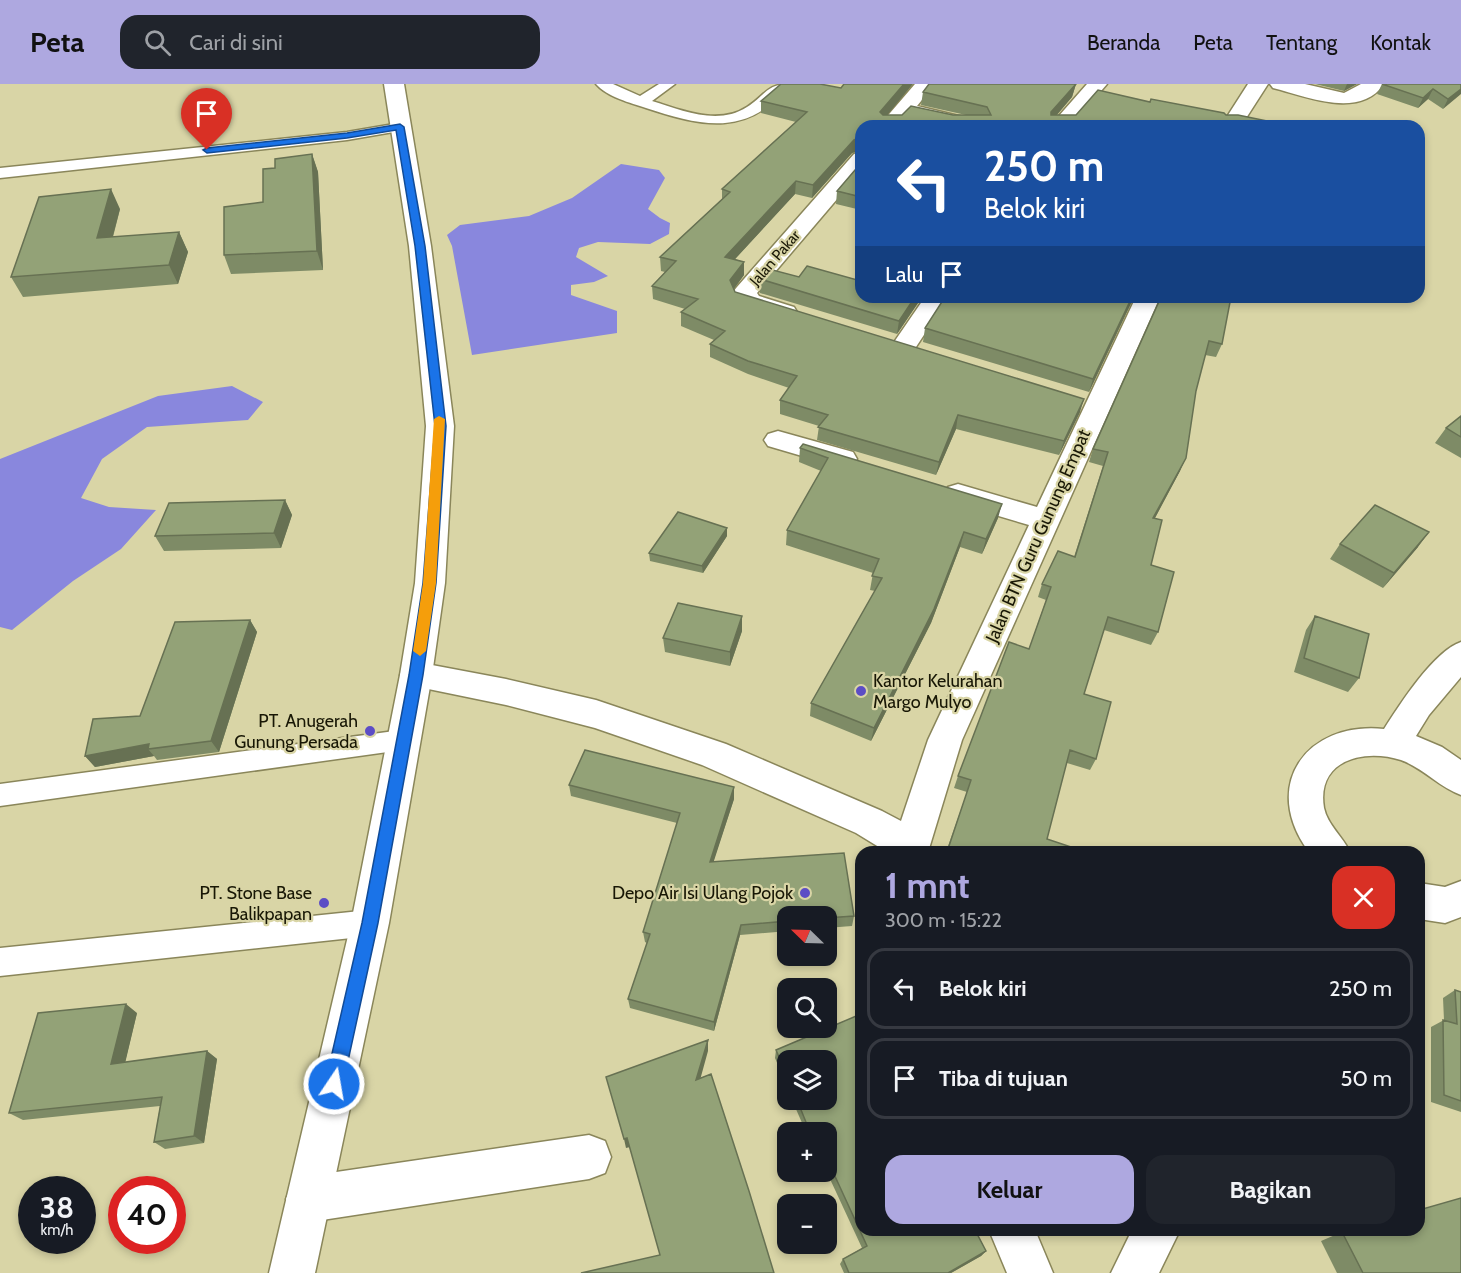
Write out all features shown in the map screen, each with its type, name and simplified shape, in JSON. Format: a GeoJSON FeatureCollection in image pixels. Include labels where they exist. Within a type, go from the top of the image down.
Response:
{"type":"FeatureCollection","features":[{"type":"Feature","properties":{"kind":"street"},"geometry":{"type":"LineString","coordinates":[[292,1273],[370,923],[402,740],[416,675],[430,583],[440,426],[420,246],[394,84]]}},
{"type":"Feature","properties":{"kind":"street"},"geometry":{"type":"LineString","coordinates":[[894,120],[925,84]]}},
{"type":"Feature","properties":{"kind":"street"},"geometry":{"type":"LineString","coordinates":[[1065,120],[1097,84]]}},
{"type":"Feature","properties":{"kind":"street"},"geometry":{"type":"LineString","coordinates":[[1235,120],[1258,84]]}},
{"type":"Feature","properties":{"kind":"street"},"geometry":{"type":"LineString","coordinates":[[1280,84],[1344,99],[1353,97],[1374,84]]}},
{"type":"Feature","properties":{"kind":"street"},"geometry":{"type":"LineString","coordinates":[[904,109],[951,120]]}},
{"type":"Feature","properties":{"kind":"street","name":"Jalan Pakar"},"geometry":{"type":"LineString","coordinates":[[805,318],[750,302],[744,295],[855,165]]}},
{"type":"Feature","properties":{"kind":"street"},"geometry":{"type":"LineString","coordinates":[[904,348],[934,303]]}},
{"type":"Feature","properties":{"kind":"street","name":"Jalan BTN Guru Gunung Empat"},"geometry":{"type":"LineString","coordinates":[[911,846],[945,740],[1044,520],[1085,402],[1144,303]]}},
{"type":"Feature","properties":{"kind":"street"},"geometry":{"type":"LineString","coordinates":[[778,440],[867,467]]}},
{"type":"Feature","properties":{"kind":"street"},"geometry":{"type":"LineString","coordinates":[[934,487],[1044,520]]}},
{"type":"Feature","properties":{"kind":"street"},"geometry":{"type":"LineString","coordinates":[[1393,744],[1417,705],[1461,655]]}},
{"type":"Feature","properties":{"kind":"street"},"geometry":{"type":"LineString","coordinates":[[416,675],[506,692],[596,714],[704,751],[869,822],[905,846]]}},
{"type":"Feature","properties":{"kind":"street"},"geometry":{"type":"LineString","coordinates":[[1324,846],[1320,842],[1305,807],[1307,776],[1324,753],[1355,742],[1393,744],[1436,760],[1461,780]]}},
{"type":"Feature","properties":{"kind":"street"},"geometry":{"type":"LineString","coordinates":[[1425,902],[1445,905],[1461,899]]}},
{"type":"Feature","properties":{"kind":"street"},"geometry":{"type":"LineString","coordinates":[[309,1198],[589,1157]]}},
{"type":"Feature","properties":{"kind":"street"},"geometry":{"type":"LineString","coordinates":[[1015,1236],[1030,1273]]}},
{"type":"Feature","properties":{"kind":"street"},"geometry":{"type":"LineString","coordinates":[[1134,1273],[1153,1236]]}},
{"type":"Feature","properties":{"kind":"lane"},"geometry":{"type":"LineString","coordinates":[[603,84],[642,101],[693,117],[729,120],[753,110],[783,84]]}},
{"type":"Feature","properties":{"kind":"lane"},"geometry":{"type":"LineString","coordinates":[[642,101],[668,84]]}},
{"type":"Feature","properties":{"kind":"lane"},"geometry":{"type":"LineString","coordinates":[[0,173],[347,136],[400,127]]}},
{"type":"Feature","properties":{"kind":"lane"},"geometry":{"type":"LineString","coordinates":[[0,795],[402,740]]}},
{"type":"Feature","properties":{"kind":"lane"},"geometry":{"type":"LineString","coordinates":[[0,962],[370,923]]}},
{"type":"Feature","properties":{"kind":"shaded area"},"geometry":{"type":"Polygon","coordinates":[[[621,164],[659,170],[665,178],[648,209],[670,223],[669,234],[650,244],[598,242],[579,248],[576,257],[608,276],[594,282],[571,285],[571,295],[617,311],[617,333],[472,355],[452,246],[447,235],[460,225],[529,216],[572,198],[621,164]]]}},
{"type":"Feature","properties":{"kind":"shaded area"},"geometry":{"type":"Polygon","coordinates":[[[232,386],[263,402],[248,420],[147,427],[102,459],[81,498],[109,507],[156,510],[121,549],[73,581],[12,630],[0,627],[0,459],[158,396],[232,386]]]}},
{"type":"Feature","properties":{"kind":"building"},"geometry":{"type":"Polygon","coordinates":[[[781,84],[820,84],[841,88],[844,84],[904,84],[880,112],[883,115],[902,115],[911,106],[953,115],[991,115],[987,107],[923,92],[929,84],[1076,84],[1051,112],[1051,115],[1076,115],[1098,90],[1150,102],[1151,99],[1226,115],[1263,120],[855,120],[855,140],[813,185],[796,181],[725,257],[744,262],[730,280],[735,292],[1084,399],[1064,441],[958,415],[939,462],[818,427],[828,415],[780,400],[797,376],[748,361],[710,344],[725,331],[681,312],[698,299],[652,286],[676,261],[660,257],[730,192],[722,189],[807,112],[761,101],[781,84]]]}},
{"type":"Feature","properties":{"kind":"building"},"geometry":{"type":"Polygon","coordinates":[[[1382,84],[1461,84],[1461,89],[1448,99],[1433,89],[1423,98],[1382,84]]]}},
{"type":"Feature","properties":{"kind":"building"},"geometry":{"type":"Polygon","coordinates":[[[312,154],[317,251],[224,255],[224,207],[263,202],[263,169],[275,168],[275,159],[312,154]]]}},
{"type":"Feature","properties":{"kind":"building"},"geometry":{"type":"Polygon","coordinates":[[[855,170],[855,196],[837,191],[855,170]]]}},
{"type":"Feature","properties":{"kind":"building"},"geometry":{"type":"Polygon","coordinates":[[[111,189],[97,238],[179,232],[169,265],[11,277],[39,197],[111,189]]]}},
{"type":"Feature","properties":{"kind":"building"},"geometry":{"type":"Polygon","coordinates":[[[807,266],[855,279],[855,303],[911,303],[899,321],[760,279],[769,269],[799,277],[807,266]]]}},
{"type":"Feature","properties":{"kind":"building"},"geometry":{"type":"Polygon","coordinates":[[[941,303],[1129,303],[1093,379],[925,328],[941,303]]]}},
{"type":"Feature","properties":{"kind":"building"},"geometry":{"type":"Polygon","coordinates":[[[1158,303],[1230,303],[1222,344],[1209,341],[1196,391],[1186,458],[1153,518],[1162,520],[1151,565],[1174,572],[1158,632],[1108,617],[1084,694],[1111,702],[1096,759],[1070,750],[1047,839],[1068,846],[949,846],[971,780],[958,776],[1009,642],[1029,649],[1051,587],[1042,584],[1058,551],[1075,557],[1108,452],[1093,449],[1158,303]]]}},
{"type":"Feature","properties":{"kind":"building"},"geometry":{"type":"Polygon","coordinates":[[[1461,416],[1461,437],[1446,428],[1461,416]]]}},
{"type":"Feature","properties":{"kind":"building"},"geometry":{"type":"Polygon","coordinates":[[[803,444],[1002,504],[986,539],[964,532],[934,609],[874,728],[811,703],[882,578],[872,576],[879,559],[787,530],[828,458],[800,448],[803,444]]]}},
{"type":"Feature","properties":{"kind":"building"},"geometry":{"type":"Polygon","coordinates":[[[285,500],[274,533],[155,536],[169,503],[285,500]]]}},
{"type":"Feature","properties":{"kind":"building"},"geometry":{"type":"Polygon","coordinates":[[[1375,505],[1429,532],[1394,573],[1340,544],[1375,505]]]}},
{"type":"Feature","properties":{"kind":"building"},"geometry":{"type":"Polygon","coordinates":[[[678,512],[727,528],[702,566],[649,553],[678,512]]]}},
{"type":"Feature","properties":{"kind":"building"},"geometry":{"type":"Polygon","coordinates":[[[678,603],[742,616],[730,652],[663,638],[678,603]]]}},
{"type":"Feature","properties":{"kind":"building"},"geometry":{"type":"Polygon","coordinates":[[[1315,616],[1369,634],[1359,678],[1304,658],[1315,616]]]}},
{"type":"Feature","properties":{"kind":"building"},"geometry":{"type":"Polygon","coordinates":[[[250,620],[211,741],[148,749],[149,744],[85,756],[93,719],[140,716],[175,622],[250,620]]]}},
{"type":"Feature","properties":{"kind":"building"},"geometry":{"type":"Polygon","coordinates":[[[585,750],[734,787],[710,862],[844,853],[854,916],[837,917],[837,906],[777,906],[777,922],[741,925],[714,1022],[628,999],[650,934],[643,932],[680,813],[569,785],[585,750]]]}},
{"type":"Feature","properties":{"kind":"building"},"geometry":{"type":"Polygon","coordinates":[[[1455,990],[1461,992],[1461,1101],[1444,1095],[1443,1020],[1457,1024],[1455,990]]]}},
{"type":"Feature","properties":{"kind":"building"},"geometry":{"type":"Polygon","coordinates":[[[126,1004],[111,1064],[207,1051],[194,1136],[154,1142],[162,1097],[9,1113],[38,1013],[126,1004]]]}},
{"type":"Feature","properties":{"kind":"building"},"geometry":{"type":"Polygon","coordinates":[[[855,1017],[855,1220],[837,1181],[837,1122],[806,1122],[801,1110],[837,1110],[837,1050],[777,1050],[777,1052],[776,1050],[804,1038],[837,1038],[837,1024],[855,1017]]]}},
{"type":"Feature","properties":{"kind":"building"},"geometry":{"type":"Polygon","coordinates":[[[708,1040],[696,1080],[711,1074],[774,1273],[581,1273],[660,1255],[627,1138],[624,1139],[606,1077],[708,1040]]]}},
{"type":"Feature","properties":{"kind":"building"},"geometry":{"type":"Polygon","coordinates":[[[1461,1198],[1461,1273],[1363,1273],[1344,1236],[1425,1236],[1425,1208],[1461,1198]]]}},
{"type":"Feature","properties":{"kind":"building"},"geometry":{"type":"Polygon","coordinates":[[[862,1236],[978,1236],[986,1251],[948,1273],[849,1273],[843,1259],[867,1246],[862,1236]]]}},
{"type":"Feature","properties":{"kind":"slow traffic"},"geometry":{"type":"LineString","coordinates":[[420,651],[430,583],[439,419]]}},
{"type":"Feature","properties":{"kind":"place","name":"Kantor Kelurahan Margo Mulyo"},"geometry":{"type":"Point","coordinates":[861,691]}},
{"type":"Feature","properties":{"kind":"place","name":"PT. Anugerah Gunung Persada"},"geometry":{"type":"Point","coordinates":[370,731]}},
{"type":"Feature","properties":{"kind":"place","name":"Depo Air Isi Ulang Pojok"},"geometry":{"type":"Point","coordinates":[805,893]}},
{"type":"Feature","properties":{"kind":"place","name":"PT. Stone Base Balikpapan"},"geometry":{"type":"Point","coordinates":[324,903]}},
{"type":"Feature","properties":{"kind":"route"},"geometry":{"type":"LineString","coordinates":[[207,150],[347,136],[400,127],[420,246],[440,426],[430,583],[416,675],[402,740],[370,923],[334,1084]]}}]}
